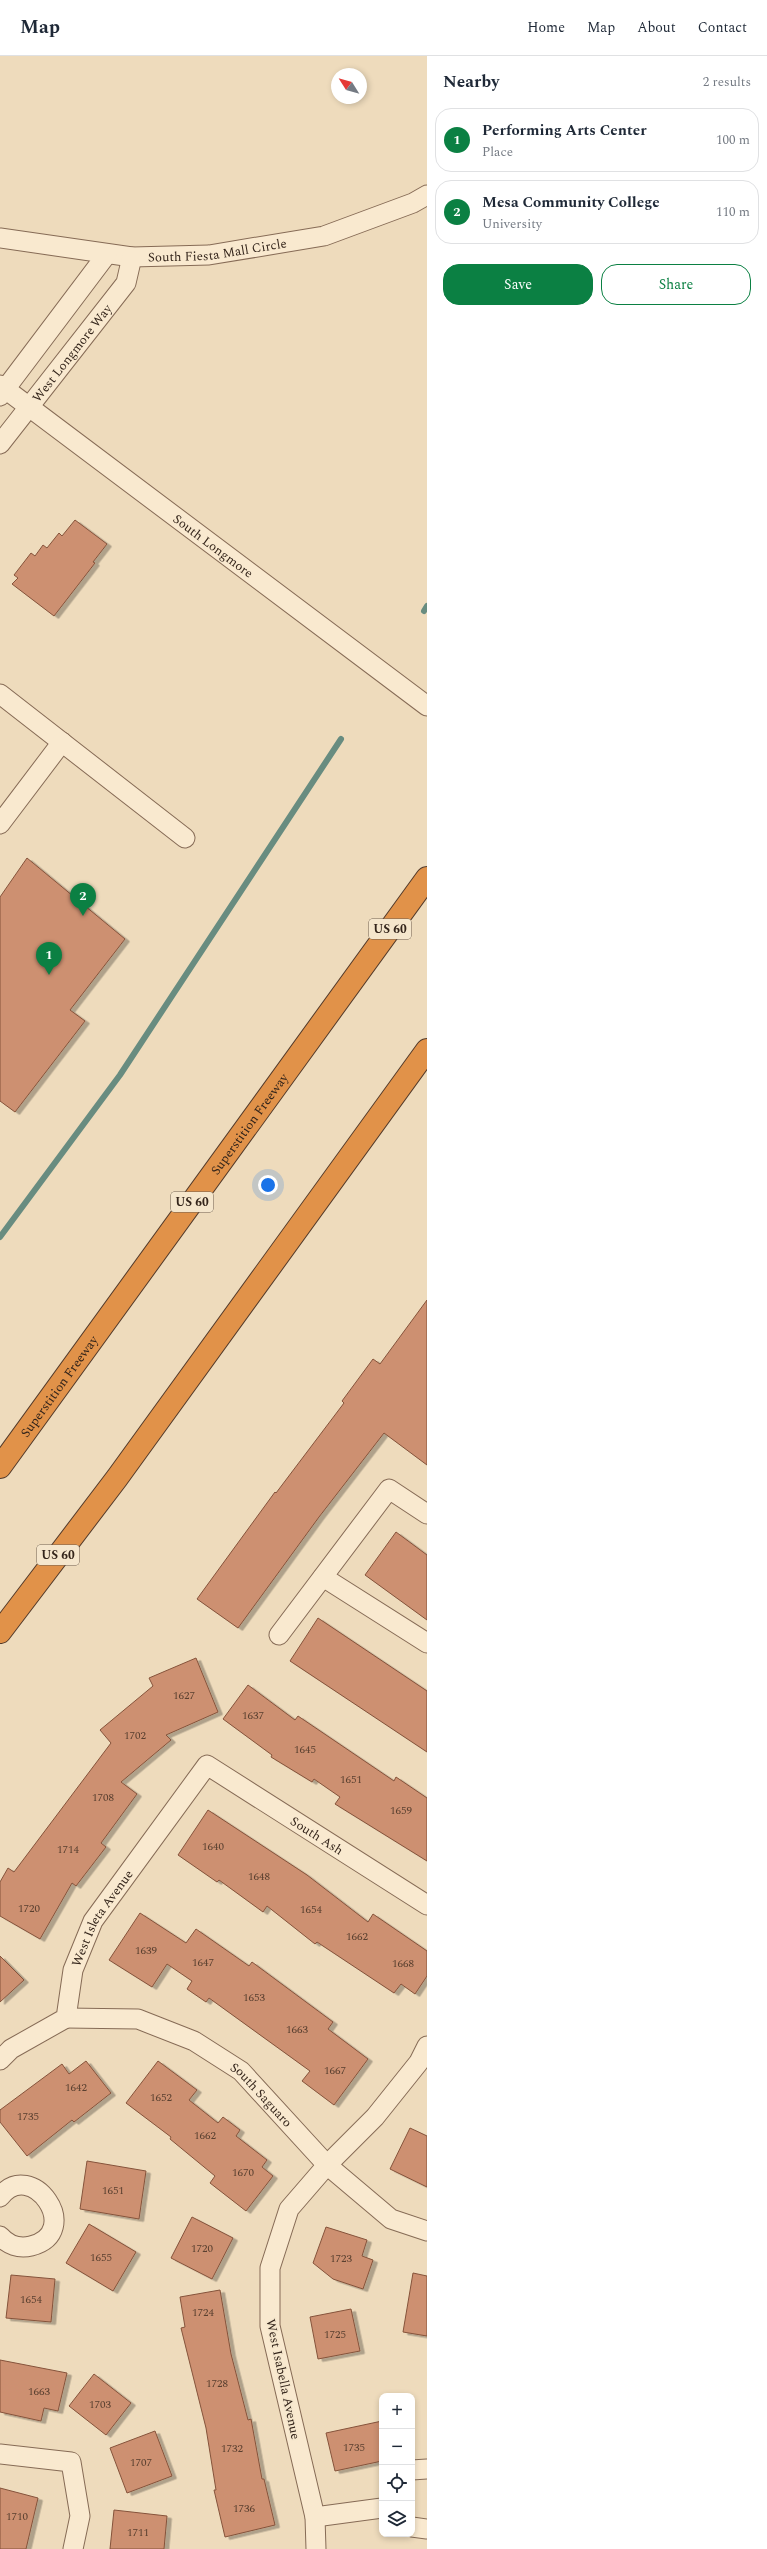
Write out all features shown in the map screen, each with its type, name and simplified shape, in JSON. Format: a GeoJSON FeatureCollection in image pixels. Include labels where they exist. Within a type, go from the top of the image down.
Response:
{"type":"FeatureCollection","features":[{"type":"Feature","properties":{"kind":"highway"},"geometry":{"type":"LineString","coordinates":[[352,979],[427,865]]}},
{"type":"Feature","properties":{"kind":"highway","name":"Superstition Freeway"},"geometry":{"type":"LineString","coordinates":[[0,1466],[352,979],[427,878]]}},
{"type":"Feature","properties":{"kind":"highway","name":"US 60"},"geometry":{"type":"LineString","coordinates":[[0,1632],[117,1478],[425,1055]]}},
{"type":"Feature","properties":{"kind":"highway"},"geometry":{"type":"LineString","coordinates":[[0,1461],[31,1425]]}},
{"type":"Feature","properties":{"kind":"highway"},"geometry":{"type":"LineString","coordinates":[[0,1642],[117,1478]]}},
{"type":"Feature","properties":{"kind":"street","name":"South Fiesta Mall Circle"},"geometry":{"type":"LineString","coordinates":[[0,238],[132,257],[209,255],[324,236],[413,203],[427,195]]}},
{"type":"Feature","properties":{"kind":"street"},"geometry":{"type":"LineString","coordinates":[[2,390],[107,254]]}},
{"type":"Feature","properties":{"kind":"street","name":"West Longmore Way"},"geometry":{"type":"LineString","coordinates":[[0,444],[126,283],[132,257]]}},
{"type":"Feature","properties":{"kind":"street","name":"South Longmore"},"geometry":{"type":"LineString","coordinates":[[2,390],[30,407],[427,706]]}},
{"type":"Feature","properties":{"kind":"street"},"geometry":{"type":"LineString","coordinates":[[0,694],[185,838]]}},
{"type":"Feature","properties":{"kind":"street"},"geometry":{"type":"LineString","coordinates":[[0,824],[62,742]]}},
{"type":"Feature","properties":{"kind":"street"},"geometry":{"type":"LineString","coordinates":[[278,1635],[389,1489],[427,1514]]}},
{"type":"Feature","properties":{"kind":"street"},"geometry":{"type":"LineString","coordinates":[[323,1577],[427,1643]]}},
{"type":"Feature","properties":{"kind":"street","name":"South Ash"},"geometry":{"type":"LineString","coordinates":[[207,1765],[427,1905]]}},
{"type":"Feature","properties":{"kind":"street","name":"West Isleta Avenue"},"geometry":{"type":"LineString","coordinates":[[66,2018],[73,1970],[93,1921],[207,1765]]}},
{"type":"Feature","properties":{"kind":"street"},"geometry":{"type":"LineString","coordinates":[[0,2060],[11,2049],[66,2018]]}},
{"type":"Feature","properties":{"kind":"street","name":"South Saguaro"},"geometry":{"type":"LineString","coordinates":[[66,2018],[138,2019],[194,2041],[241,2071],[327,2165],[391,2219],[427,2231]]}},
{"type":"Feature","properties":{"kind":"street","name":"West Isabella Avenue"},"geometry":{"type":"LineString","coordinates":[[316,2549],[315,2517],[270,2326],[270,2268],[289,2208],[327,2165],[375,2116],[419,2062],[427,2046]]}},
{"type":"Feature","properties":{"kind":"street"},"geometry":{"type":"LineString","coordinates":[[0,2236],[14,2246],[25,2247],[44,2240],[53,2223],[51,2204],[38,2190],[20,2186],[2,2190]]}},
{"type":"Feature","properties":{"kind":"street"},"geometry":{"type":"LineString","coordinates":[[0,2454],[71,2462],[80,2516],[73,2549]]}},
{"type":"Feature","properties":{"kind":"street"},"geometry":{"type":"LineString","coordinates":[[415,2470],[427,2469]]}},
{"type":"Feature","properties":{"kind":"street"},"geometry":{"type":"LineString","coordinates":[[315,2517],[379,2508]]}},
{"type":"Feature","properties":{"kind":"street"},"geometry":{"type":"LineString","coordinates":[[415,2527],[427,2529]]}},
{"type":"Feature","properties":{"kind":"building"},"geometry":{"type":"Polygon","coordinates":[[[75,520],[107,544],[93,562],[95,563],[54,616],[12,584],[18,578],[14,575],[31,553],[35,556],[43,545],[47,548],[59,533],[62,536],[75,520]]]}},
{"type":"Feature","properties":{"kind":"building"},"geometry":{"type":"Polygon","coordinates":[[[27,858],[125,939],[70,1010],[85,1021],[15,1112],[0,1101],[0,897],[27,858]]]}},
{"type":"Feature","properties":{"kind":"building"},"geometry":{"type":"Polygon","coordinates":[[[427,1300],[427,1465],[384,1433],[319,1517],[238,1628],[197,1599],[275,1492],[276,1493],[344,1403],[342,1401],[373,1359],[380,1364],[427,1300]]]}},
{"type":"Feature","properties":{"kind":"building"},"geometry":{"type":"Polygon","coordinates":[[[396,1532],[427,1555],[427,1620],[365,1575],[396,1532]]]}},
{"type":"Feature","properties":{"kind":"building"},"geometry":{"type":"Polygon","coordinates":[[[318,1618],[427,1691],[427,1752],[290,1661],[318,1618]]]}},
{"type":"Feature","properties":{"kind":"building"},"geometry":{"type":"Polygon","coordinates":[[[196,1658],[218,1712],[166,1735],[171,1740],[121,1782],[137,1794],[101,1843],[106,1847],[76,1886],[72,1883],[40,1939],[0,1916],[0,1882],[8,1868],[14,1872],[111,1743],[100,1730],[153,1686],[149,1678],[196,1658]]]}},
{"type":"Feature","properties":{"kind":"building"},"geometry":{"type":"Polygon","coordinates":[[[248,1685],[295,1720],[298,1716],[394,1781],[396,1777],[427,1798],[427,1861],[335,1804],[340,1797],[314,1779],[312,1782],[271,1757],[272,1755],[223,1719],[248,1685]]]}},
{"type":"Feature","properties":{"kind":"building"},"geometry":{"type":"Polygon","coordinates":[[[208,1810],[307,1875],[368,1922],[373,1914],[427,1951],[427,1976],[415,1994],[401,1984],[394,1993],[317,1942],[315,1944],[267,1906],[263,1912],[219,1880],[217,1882],[178,1855],[208,1810]]]}},
{"type":"Feature","properties":{"kind":"building"},"geometry":{"type":"Polygon","coordinates":[[[140,1913],[186,1943],[196,1929],[249,1966],[252,1962],[333,2022],[328,2029],[368,2059],[334,2105],[302,2081],[310,2071],[209,1998],[206,2002],[187,1989],[192,1981],[167,1964],[152,1987],[109,1960],[140,1913]]]}},
{"type":"Feature","properties":{"kind":"building"},"geometry":{"type":"Polygon","coordinates":[[[0,1956],[24,1980],[0,2002],[0,1956]]]}},
{"type":"Feature","properties":{"kind":"building"},"geometry":{"type":"Polygon","coordinates":[[[86,2061],[111,2093],[74,2122],[72,2120],[27,2156],[0,2122],[0,2110],[62,2064],[69,2074],[86,2061]]]}},
{"type":"Feature","properties":{"kind":"building"},"geometry":{"type":"Polygon","coordinates":[[[158,2061],[197,2090],[189,2100],[218,2123],[223,2117],[240,2130],[236,2136],[267,2160],[262,2167],[273,2176],[246,2211],[210,2183],[215,2176],[170,2139],[171,2137],[126,2103],[158,2061]]]}},
{"type":"Feature","properties":{"kind":"building"},"geometry":{"type":"Polygon","coordinates":[[[410,2128],[427,2136],[427,2187],[390,2169],[410,2128]]]}},
{"type":"Feature","properties":{"kind":"building"},"geometry":{"type":"Polygon","coordinates":[[[87,2161],[146,2171],[139,2219],[80,2209],[87,2161]]]}},
{"type":"Feature","properties":{"kind":"building"},"geometry":{"type":"Polygon","coordinates":[[[192,2217],[233,2238],[212,2279],[171,2258],[192,2217]]]}},
{"type":"Feature","properties":{"kind":"building"},"geometry":{"type":"Polygon","coordinates":[[[89,2224],[136,2252],[113,2291],[66,2263],[89,2224]]]}},
{"type":"Feature","properties":{"kind":"building"},"geometry":{"type":"Polygon","coordinates":[[[326,2227],[367,2240],[362,2256],[373,2260],[363,2289],[333,2279],[313,2263],[326,2227]]]}},
{"type":"Feature","properties":{"kind":"building"},"geometry":{"type":"Polygon","coordinates":[[[413,2273],[427,2276],[427,2336],[403,2332],[413,2273]]]}},
{"type":"Feature","properties":{"kind":"building"},"geometry":{"type":"Polygon","coordinates":[[[11,2275],[55,2279],[51,2322],[6,2318],[11,2275]]]}},
{"type":"Feature","properties":{"kind":"building"},"geometry":{"type":"Polygon","coordinates":[[[220,2290],[231,2354],[248,2420],[251,2419],[262,2479],[264,2479],[275,2525],[225,2537],[214,2490],[216,2490],[206,2428],[181,2328],[185,2327],[180,2297],[220,2290]]]}},
{"type":"Feature","properties":{"kind":"building"},"geometry":{"type":"Polygon","coordinates":[[[351,2309],[360,2351],[318,2359],[310,2317],[351,2309]]]}},
{"type":"Feature","properties":{"kind":"building"},"geometry":{"type":"Polygon","coordinates":[[[0,2360],[67,2373],[58,2411],[44,2408],[41,2421],[0,2412],[0,2360]]]}},
{"type":"Feature","properties":{"kind":"building"},"geometry":{"type":"Polygon","coordinates":[[[94,2374],[131,2403],[106,2435],[69,2406],[94,2374]]]}},
{"type":"Feature","properties":{"kind":"building"},"geometry":{"type":"Polygon","coordinates":[[[379,2422],[379,2462],[335,2471],[326,2433],[379,2422]]]}},
{"type":"Feature","properties":{"kind":"building"},"geometry":{"type":"Polygon","coordinates":[[[155,2431],[172,2476],[127,2493],[110,2448],[155,2431]]]}},
{"type":"Feature","properties":{"kind":"building"},"geometry":{"type":"Polygon","coordinates":[[[0,2488],[38,2498],[26,2549],[0,2549],[0,2488]]]}},
{"type":"Feature","properties":{"kind":"building"},"geometry":{"type":"Polygon","coordinates":[[[114,2510],[167,2516],[164,2549],[110,2549],[114,2510]]]}},
{"type":"Feature","properties":{"kind":"waterway"},"geometry":{"type":"LineString","coordinates":[[424,611],[427,606]]}},
{"type":"Feature","properties":{"kind":"waterway"},"geometry":{"type":"LineString","coordinates":[[0,1237],[120,1075],[341,739]]}},
{"type":"Feature","properties":{"kind":"place","name":"Mesa Community College"},"geometry":{"type":"Point","coordinates":[83,916]}},
{"type":"Feature","properties":{"kind":"place","name":"Performing Arts Center"},"geometry":{"type":"Point","coordinates":[49,975]}}]}
